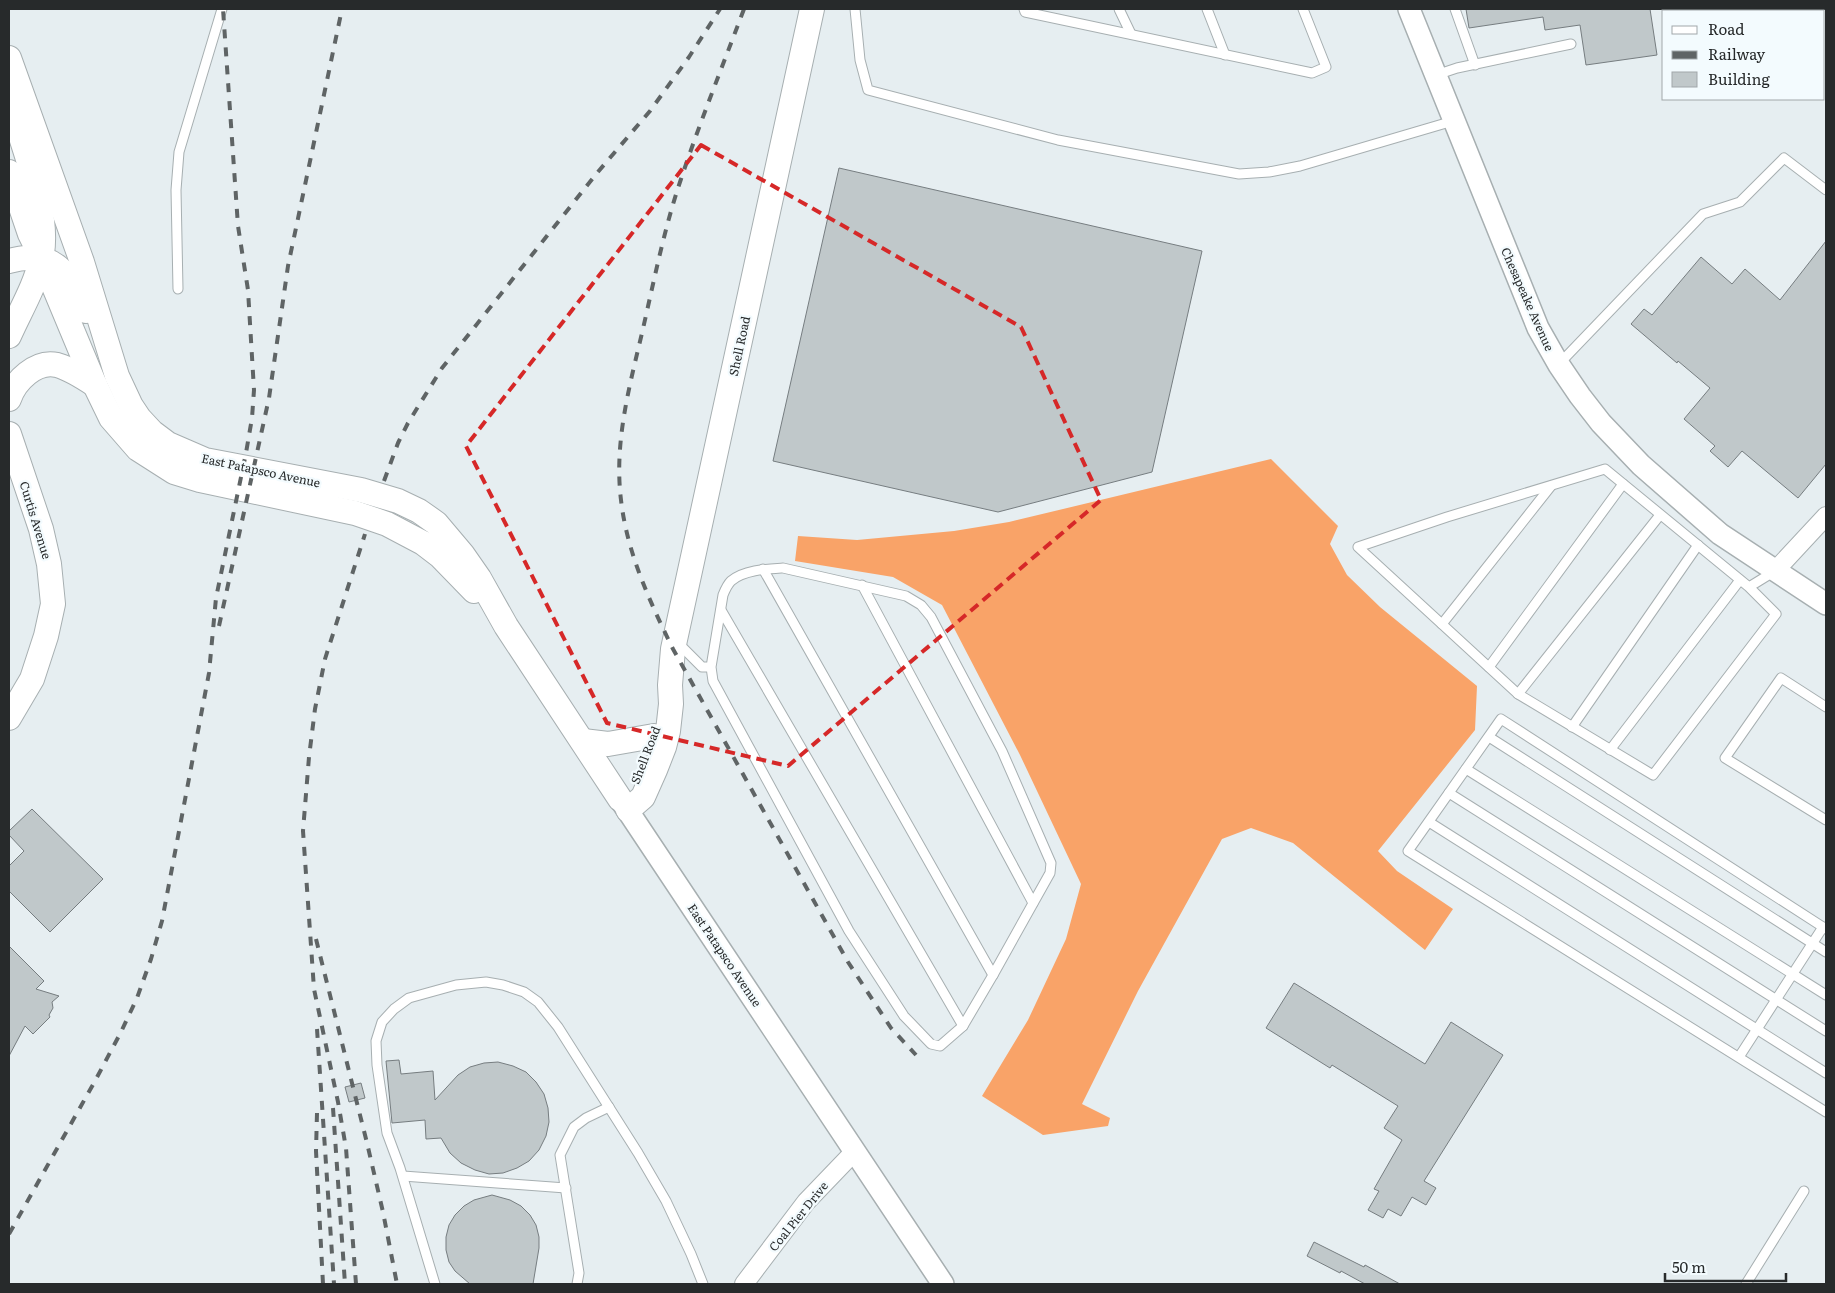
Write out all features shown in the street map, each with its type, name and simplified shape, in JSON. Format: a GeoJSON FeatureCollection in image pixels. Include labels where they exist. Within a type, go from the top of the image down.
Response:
{"type":"FeatureCollection","features":[{"type":"Feature","properties":{"kind":"main road","name":"Shell Road"},"geometry":{"type":"LineString","coordinates":[[624,805],[643,796],[664,747],[668,731],[671,704],[670,685],[676,640],[812,9]]}},
{"type":"Feature","properties":{"kind":"main road","name":"East Patapsco Avenue"},"geometry":{"type":"LineString","coordinates":[[9,58],[82,262],[117,376],[130,406],[139,418],[152,432],[168,444],[205,460],[361,490],[398,501],[419,511],[436,523],[464,555],[506,626],[624,805]]}},
{"type":"Feature","properties":{"kind":"main road"},"geometry":{"type":"LineString","coordinates":[[9,99],[36,191],[43,229],[42,258],[35,280],[9,336]]}},
{"type":"Feature","properties":{"kind":"main road","name":"East Patapsco Avenue"},"geometry":{"type":"LineString","coordinates":[[9,172],[30,234],[42,258],[95,385],[111,418],[138,449],[158,464],[174,472],[200,480],[355,514],[387,524],[423,543],[440,556],[506,626]]}},
{"type":"Feature","properties":{"kind":"main road"},"geometry":{"type":"LineString","coordinates":[[9,262],[20,258],[42,258],[55,264],[68,278],[80,297],[117,376]]}},
{"type":"Feature","properties":{"kind":"main road"},"geometry":{"type":"LineString","coordinates":[[9,399],[17,384],[26,374],[40,367],[54,364],[72,371],[95,385]]}},
{"type":"Feature","properties":{"kind":"main road","name":"Curtis Avenue"},"geometry":{"type":"LineString","coordinates":[[9,434],[40,529],[49,564],[52,604],[46,636],[32,678],[9,718]]}},
{"type":"Feature","properties":{"kind":"main road","name":"Shell Road"},"geometry":{"type":"LineString","coordinates":[[624,805],[654,736],[662,701],[670,685]]}},
{"type":"Feature","properties":{"kind":"main road"},"geometry":{"type":"LineString","coordinates":[[583,741],[608,744],[654,736]]}},
{"type":"Feature","properties":{"kind":"street","name":"Chesapeake Avenue"},"geometry":{"type":"LineString","coordinates":[[1409,9],[1523,294],[1538,328],[1559,365],[1601,423],[1641,465],[1720,534],[1826,604]]}},
{"type":"Feature","properties":{"kind":"street"},"geometry":{"type":"LineString","coordinates":[[1775,571],[1826,516]]}},
{"type":"Feature","properties":{"kind":"street","name":"East Patapsco Avenue"},"geometry":{"type":"LineString","coordinates":[[624,805],[943,1284]]}},
{"type":"Feature","properties":{"kind":"street","name":"Coal Pier Drive"},"geometry":{"type":"LineString","coordinates":[[744,1284],[806,1202],[854,1151]]}},
{"type":"Feature","properties":{"kind":"lane"},"geometry":{"type":"LineString","coordinates":[[178,289],[176,190],[179,152],[222,9]]}},
{"type":"Feature","properties":{"kind":"lane"},"geometry":{"type":"LineString","coordinates":[[855,9],[860,60],[868,90],[1058,140],[1239,174],[1269,172],[1300,166],[1453,121]]}},
{"type":"Feature","properties":{"kind":"lane"},"geometry":{"type":"LineString","coordinates":[[1024,9],[1025,12],[1312,73],[1326,67],[1303,9]]}},
{"type":"Feature","properties":{"kind":"lane"},"geometry":{"type":"LineString","coordinates":[[1119,9],[1131,34]]}},
{"type":"Feature","properties":{"kind":"lane"},"geometry":{"type":"LineString","coordinates":[[1207,9],[1225,54]]}},
{"type":"Feature","properties":{"kind":"lane"},"geometry":{"type":"LineString","coordinates":[[1455,9],[1475,65]]}},
{"type":"Feature","properties":{"kind":"lane"},"geometry":{"type":"LineString","coordinates":[[1436,76],[1475,65],[1571,44]]}},
{"type":"Feature","properties":{"kind":"lane"},"geometry":{"type":"LineString","coordinates":[[1559,365],[1703,214],[1740,202],[1784,158],[1826,190]]}},
{"type":"Feature","properties":{"kind":"lane"},"geometry":{"type":"LineString","coordinates":[[1605,469],[1749,587],[1776,614],[1653,775],[1518,694],[1358,547],[1447,517],[1551,486],[1605,469]]}},
{"type":"Feature","properties":{"kind":"lane"},"geometry":{"type":"LineString","coordinates":[[1489,667],[1623,484]]}},
{"type":"Feature","properties":{"kind":"lane"},"geometry":{"type":"LineString","coordinates":[[1442,624],[1551,486]]}},
{"type":"Feature","properties":{"kind":"lane"},"geometry":{"type":"LineString","coordinates":[[1518,694],[1660,515]]}},
{"type":"Feature","properties":{"kind":"lane"},"geometry":{"type":"LineString","coordinates":[[1572,727],[1698,545]]}},
{"type":"Feature","properties":{"kind":"lane"},"geometry":{"type":"LineString","coordinates":[[783,568],[862,586],[906,596],[921,605],[931,616],[1002,751],[1051,863],[1050,873],[963,1026],[940,1046],[932,1044],[904,1016],[849,931],[713,681],[710,667],[724,595],[733,579],[763,569],[783,568]]}},
{"type":"Feature","properties":{"kind":"lane"},"geometry":{"type":"LineString","coordinates":[[763,569],[993,976]]}},
{"type":"Feature","properties":{"kind":"lane"},"geometry":{"type":"LineString","coordinates":[[1749,587],[1775,571]]}},
{"type":"Feature","properties":{"kind":"lane"},"geometry":{"type":"LineString","coordinates":[[1610,750],[1740,580]]}},
{"type":"Feature","properties":{"kind":"lane"},"geometry":{"type":"LineString","coordinates":[[862,586],[1033,903]]}},
{"type":"Feature","properties":{"kind":"lane"},"geometry":{"type":"LineString","coordinates":[[721,610],[963,1026]]}},
{"type":"Feature","properties":{"kind":"lane"},"geometry":{"type":"LineString","coordinates":[[676,640],[702,667],[710,667]]}},
{"type":"Feature","properties":{"kind":"lane"},"geometry":{"type":"LineString","coordinates":[[1826,707],[1781,678],[1725,758],[1826,820]]}},
{"type":"Feature","properties":{"kind":"lane"},"geometry":{"type":"LineString","coordinates":[[1740,1057],[1812,943],[1824,928],[1502,719],[1408,851],[1826,1112]]}},
{"type":"Feature","properties":{"kind":"lane"},"geometry":{"type":"LineString","coordinates":[[1489,737],[1826,952]]}},
{"type":"Feature","properties":{"kind":"lane"},"geometry":{"type":"LineString","coordinates":[[1466,769],[1826,995]]}},
{"type":"Feature","properties":{"kind":"lane"},"geometry":{"type":"LineString","coordinates":[[1449,793],[1826,1031]]}},
{"type":"Feature","properties":{"kind":"lane"},"geometry":{"type":"LineString","coordinates":[[1429,822],[1826,1073]]}},
{"type":"Feature","properties":{"kind":"lane"},"geometry":{"type":"LineString","coordinates":[[435,1284],[387,1133],[377,1065],[376,1041],[382,1022],[408,998],[456,986],[486,982],[524,992],[538,1002],[558,1027],[666,1200],[703,1284]]}},
{"type":"Feature","properties":{"kind":"lane"},"geometry":{"type":"LineString","coordinates":[[577,1284],[579,1273],[560,1155],[574,1127],[586,1118],[609,1107]]}},
{"type":"Feature","properties":{"kind":"lane"},"geometry":{"type":"LineString","coordinates":[[402,1176],[566,1188]]}},
{"type":"Feature","properties":{"kind":"lane"},"geometry":{"type":"LineString","coordinates":[[1746,1284],[1804,1191]]}},
{"type":"Feature","properties":{"kind":"highlighted area"},"geometry":{"type":"Polygon","coordinates":[[[701,145],[1021,327],[1101,500],[788,766],[607,723],[466,446],[701,145]]]}},
{"type":"Feature","properties":{"kind":"shaded area"},"geometry":{"type":"Polygon","coordinates":[[[1271,459],[1338,526],[1330,544],[1347,575],[1380,607],[1477,686],[1475,730],[1378,851],[1397,871],[1453,909],[1425,950],[1293,843],[1251,828],[1222,839],[1138,991],[1082,1104],[1110,1118],[1108,1126],[1043,1135],[982,1096],[1028,1020],[1066,939],[1081,884],[1020,755],[942,605],[893,577],[795,561],[798,536],[857,540],[954,531],[1009,522],[1271,459]]]}},
{"type":"Feature","properties":{"kind":"building"},"geometry":{"type":"Polygon","coordinates":[[[1466,9],[1650,9],[1657,55],[1586,65],[1580,25],[1545,30],[1543,17],[1469,28],[1466,9]]]}},
{"type":"Feature","properties":{"kind":"building"},"geometry":{"type":"Polygon","coordinates":[[[839,168],[1202,251],[1152,472],[998,512],[773,461],[839,168]]]}},
{"type":"Feature","properties":{"kind":"building"},"geometry":{"type":"Polygon","coordinates":[[[1826,241],[1826,464],[1798,498],[1742,451],[1728,467],[1710,451],[1715,446],[1684,419],[1710,388],[1631,324],[1644,309],[1652,315],[1701,257],[1732,284],[1745,269],[1780,300],[1826,241]]]}},
{"type":"Feature","properties":{"kind":"building"},"geometry":{"type":"Polygon","coordinates":[[[32,809],[103,879],[50,932],[9,891],[9,866],[24,851],[9,835],[9,831],[32,809]]]}},
{"type":"Feature","properties":{"kind":"building"},"geometry":{"type":"Polygon","coordinates":[[[9,946],[44,981],[36,989],[59,996],[52,1002],[53,1008],[49,1015],[50,1017],[33,1034],[25,1026],[9,1056],[9,946]]]}},
{"type":"Feature","properties":{"kind":"building"},"geometry":{"type":"Polygon","coordinates":[[[1294,983],[1425,1064],[1451,1022],[1503,1055],[1424,1181],[1436,1188],[1426,1205],[1412,1197],[1401,1216],[1388,1209],[1383,1218],[1368,1210],[1379,1191],[1374,1189],[1402,1140],[1384,1128],[1398,1106],[1332,1065],[1330,1068],[1266,1028],[1294,983]]]}},
{"type":"Feature","properties":{"kind":"building"},"geometry":{"type":"Polygon","coordinates":[[[399,1060],[401,1074],[433,1071],[435,1100],[458,1075],[470,1067],[498,1062],[526,1072],[544,1094],[548,1108],[549,1122],[546,1136],[539,1150],[529,1161],[517,1168],[503,1173],[489,1174],[461,1163],[450,1153],[441,1138],[426,1139],[425,1120],[392,1123],[386,1061],[399,1060]]]}},
{"type":"Feature","properties":{"kind":"building"},"geometry":{"type":"Polygon","coordinates":[[[361,1083],[365,1098],[349,1102],[345,1087],[361,1083]]]}},
{"type":"Feature","properties":{"kind":"building"},"geometry":{"type":"Polygon","coordinates":[[[492,1195],[510,1200],[521,1206],[536,1225],[539,1248],[533,1284],[470,1284],[455,1271],[449,1262],[446,1250],[446,1237],[449,1225],[455,1215],[474,1200],[492,1195]]]}},
{"type":"Feature","properties":{"kind":"building"},"geometry":{"type":"Polygon","coordinates":[[[1314,1242],[1364,1267],[1365,1265],[1400,1284],[1365,1284],[1341,1271],[1340,1273],[1307,1256],[1314,1242]]]}},
{"type":"Feature","properties":{"kind":"railway"},"geometry":{"type":"LineString","coordinates":[[9,1234],[121,1032],[137,998],[151,959],[162,921],[209,673],[216,598],[246,453],[252,418],[254,390],[248,290],[238,226],[223,9]]}},
{"type":"Feature","properties":{"kind":"railway"},"geometry":{"type":"LineString","coordinates":[[219,626],[269,398],[288,266],[342,9]]}},
{"type":"Feature","properties":{"kind":"railway"},"geometry":{"type":"LineString","coordinates":[[384,481],[398,443],[408,423],[442,368],[597,173],[650,111],[689,57],[720,9]]}},
{"type":"Feature","properties":{"kind":"railway"},"geometry":{"type":"LineString","coordinates":[[744,9],[688,158],[669,217],[660,255],[628,395],[621,437],[619,479],[624,520],[628,539],[641,577],[673,649],[848,962],[891,1028],[916,1055]]}},
{"type":"Feature","properties":{"kind":"railway"},"geometry":{"type":"LineString","coordinates":[[356,1284],[346,1148],[314,989],[303,831],[315,709],[325,659],[365,534]]}},
{"type":"Feature","properties":{"kind":"railway"},"geometry":{"type":"LineString","coordinates":[[316,939],[367,1143],[397,1284]]}},
{"type":"Feature","properties":{"kind":"railway"},"geometry":{"type":"LineString","coordinates":[[317,1029],[334,1284]]}},
{"type":"Feature","properties":{"kind":"railway"},"geometry":{"type":"LineString","coordinates":[[333,1108],[345,1284]]}},
{"type":"Feature","properties":{"kind":"railway"},"geometry":{"type":"LineString","coordinates":[[317,1113],[316,1151],[323,1284]]}}]}
